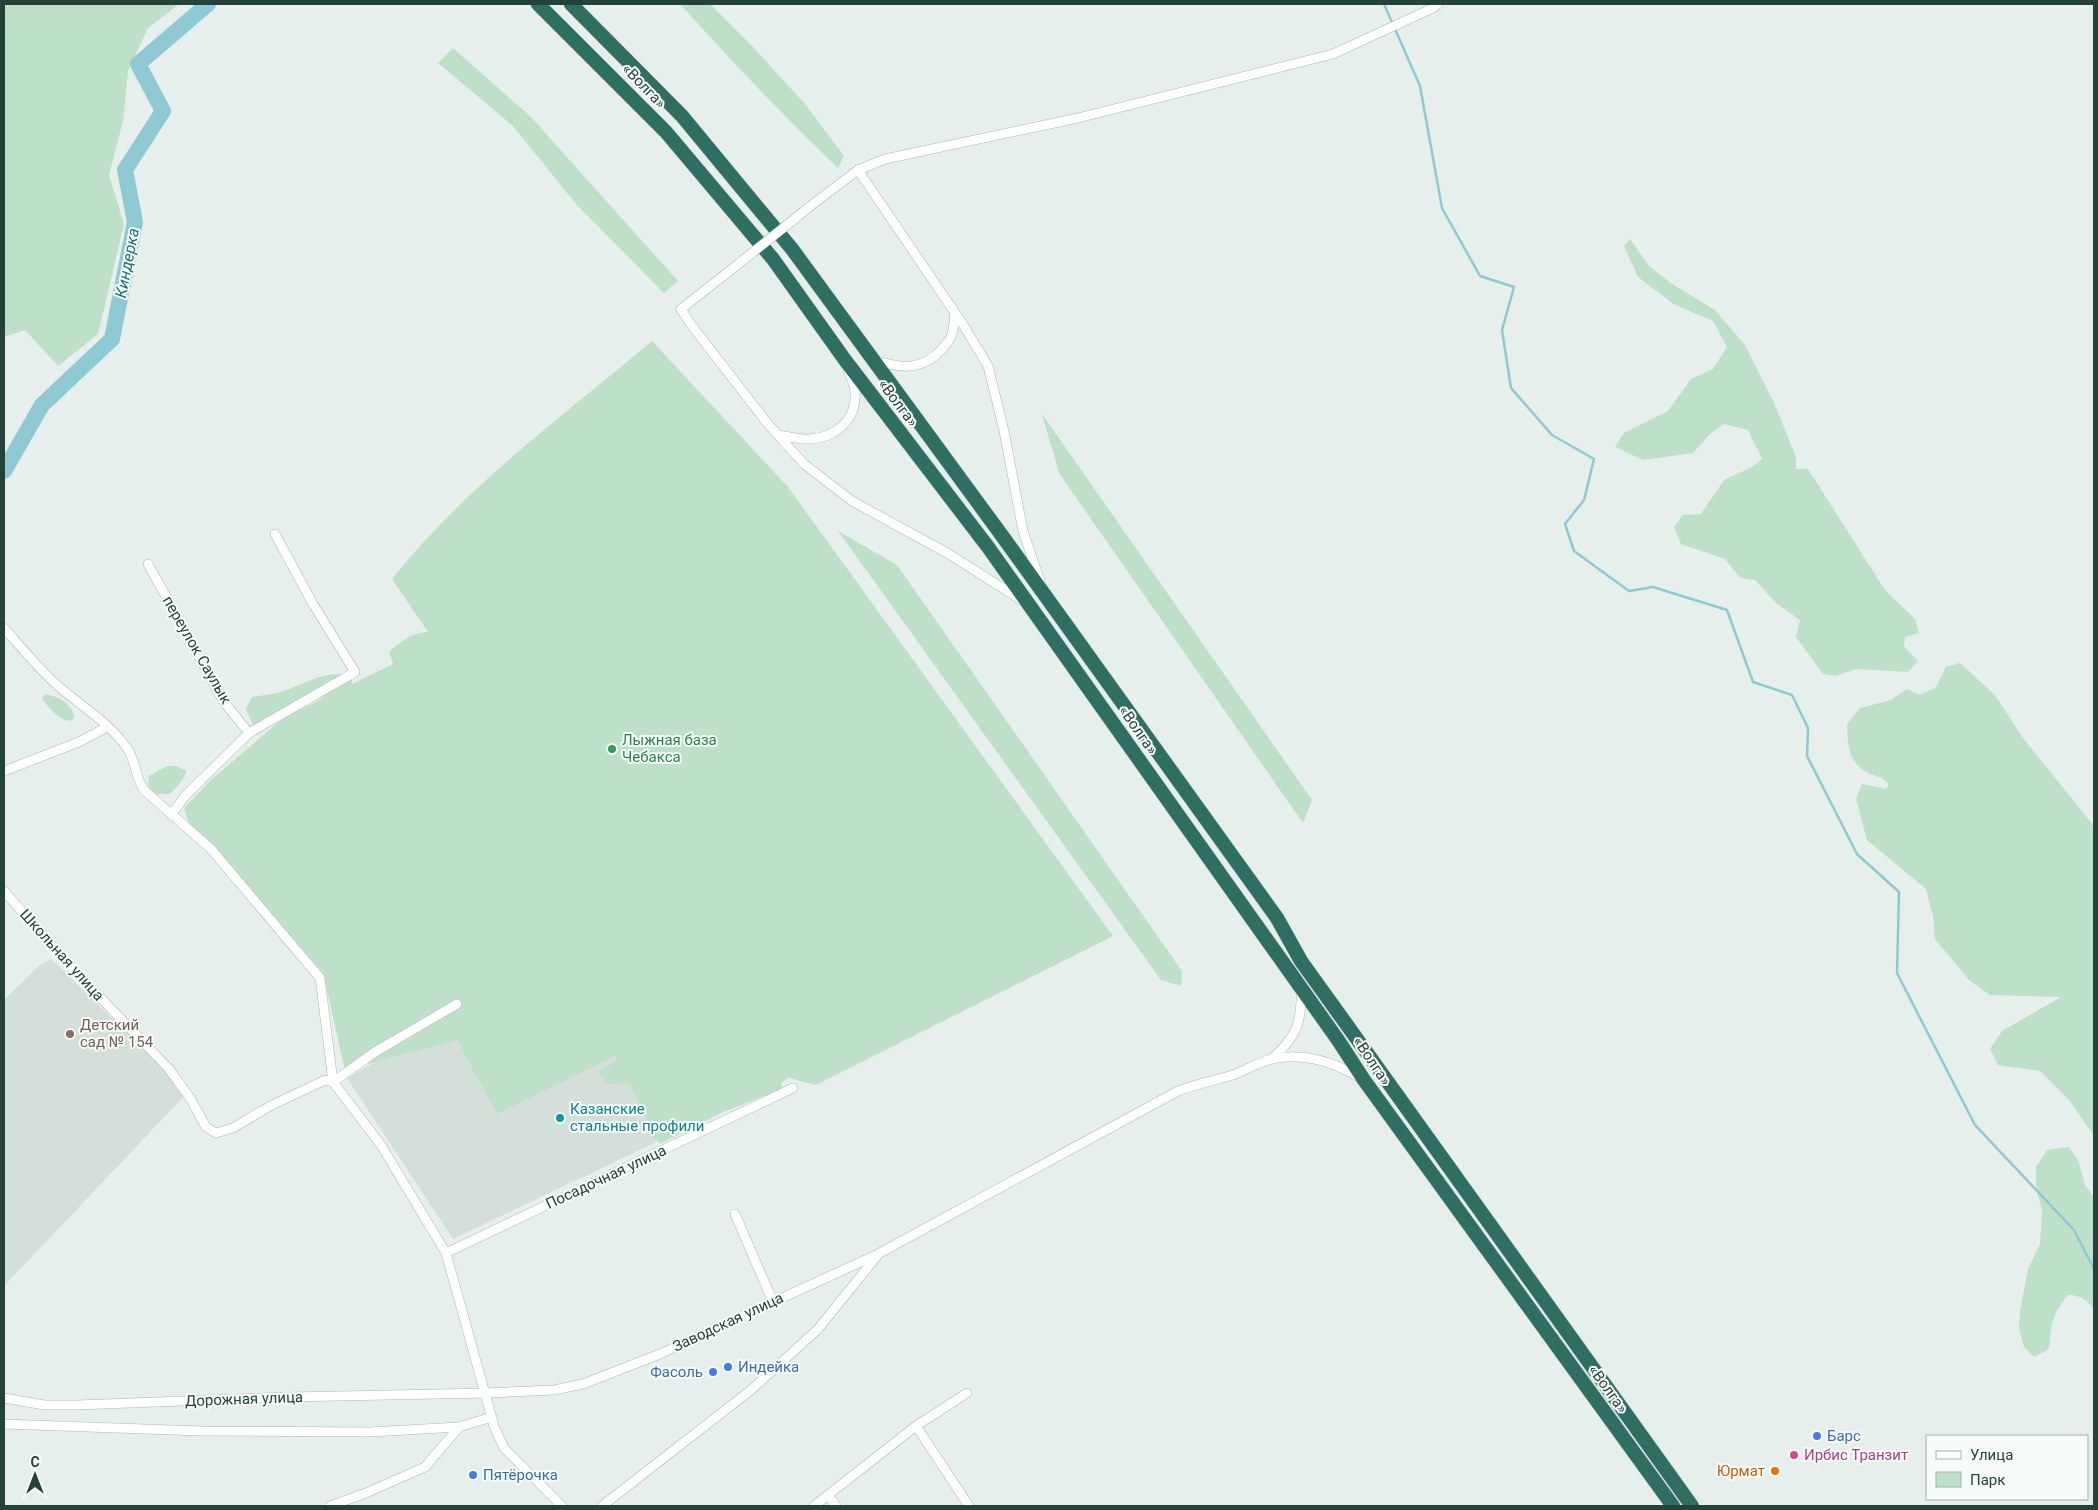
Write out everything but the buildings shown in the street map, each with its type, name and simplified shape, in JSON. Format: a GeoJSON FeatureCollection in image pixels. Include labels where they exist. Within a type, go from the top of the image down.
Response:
{"type":"FeatureCollection","features":[{"type":"Feature","properties":{"kind":"highway","name":"«Волга»"},"geometry":{"type":"LineString","coordinates":[[538,4],[666,132],[773,259],[845,360],[988,548],[1338,1040],[1364,1080],[1673,1506]]}},
{"type":"Feature","properties":{"kind":"highway","name":"«Волга»"},"geometry":{"type":"LineString","coordinates":[[571,4],[682,116],[792,249],[1277,918],[1301,961],[1692,1506]]}},
{"type":"Feature","properties":{"kind":"street"},"geometry":{"type":"LineString","coordinates":[[1029,605],[949,554],[852,501],[804,464],[778,435],[692,326],[682,309],[858,170],[885,159],[1078,118],[1334,54],[1438,4]]}},
{"type":"Feature","properties":{"kind":"street"},"geometry":{"type":"LineString","coordinates":[[858,170],[988,366],[1004,430],[1024,531],[1044,595]]}},
{"type":"Feature","properties":{"kind":"street"},"geometry":{"type":"LineString","coordinates":[[873,360],[892,366],[907,366],[922,365],[933,359],[951,338],[955,314]]}},
{"type":"Feature","properties":{"kind":"street"},"geometry":{"type":"LineString","coordinates":[[778,435],[808,439],[829,435],[844,426],[854,406],[855,391],[845,360]]}},
{"type":"Feature","properties":{"kind":"street"},"geometry":{"type":"LineString","coordinates":[[171,815],[185,796],[249,734],[355,672],[313,604],[275,534]]}},
{"type":"Feature","properties":{"kind":"street","name":"переулок Саулык"},"geometry":{"type":"LineString","coordinates":[[148,564],[224,702],[249,734]]}},
{"type":"Feature","properties":{"kind":"street"},"geometry":{"type":"LineString","coordinates":[[4,628],[55,683],[107,727],[127,748],[133,760],[139,783],[144,790],[211,849],[320,978],[333,1082],[381,1145],[446,1253],[492,1417],[504,1448],[562,1506]]}},
{"type":"Feature","properties":{"kind":"street"},"geometry":{"type":"LineString","coordinates":[[4,771],[79,742],[107,727]]}},
{"type":"Feature","properties":{"kind":"street","name":"Школьная улица"},"geometry":{"type":"LineString","coordinates":[[4,890],[71,967],[169,1069],[190,1098],[206,1127],[216,1133],[233,1128],[279,1102],[325,1080],[333,1082]]}},
{"type":"Feature","properties":{"kind":"street"},"geometry":{"type":"LineString","coordinates":[[1272,1059],[1289,1044],[1297,1030],[1302,1012],[1301,989]]}},
{"type":"Feature","properties":{"kind":"street"},"geometry":{"type":"LineString","coordinates":[[333,1082],[375,1052],[457,1004]]}},
{"type":"Feature","properties":{"kind":"street"},"geometry":{"type":"LineString","coordinates":[[1272,1059],[1297,1057],[1318,1059],[1343,1067],[1364,1080]]}},
{"type":"Feature","properties":{"kind":"street","name":"Заводская улица"},"geometry":{"type":"LineString","coordinates":[[486,1393],[554,1390],[583,1384],[660,1354],[878,1254],[1178,1091],[1234,1074],[1272,1059]]}},
{"type":"Feature","properties":{"kind":"street","name":"Посадочная улица"},"geometry":{"type":"LineString","coordinates":[[446,1253],[793,1088]]}},
{"type":"Feature","properties":{"kind":"street"},"geometry":{"type":"LineString","coordinates":[[735,1214],[773,1302]]}},
{"type":"Feature","properties":{"kind":"street"},"geometry":{"type":"LineString","coordinates":[[602,1506],[751,1390],[818,1329],[878,1254]]}},
{"type":"Feature","properties":{"kind":"street","name":"Дорожная улица"},"geometry":{"type":"LineString","coordinates":[[4,1398],[53,1405],[486,1393]]}},
{"type":"Feature","properties":{"kind":"street"},"geometry":{"type":"LineString","coordinates":[[814,1506],[916,1426],[967,1393]]}},
{"type":"Feature","properties":{"kind":"street"},"geometry":{"type":"LineString","coordinates":[[4,1424],[248,1432],[370,1432],[459,1427],[492,1417]]}},
{"type":"Feature","properties":{"kind":"street"},"geometry":{"type":"LineString","coordinates":[[916,1426],[969,1506]]}},
{"type":"Feature","properties":{"kind":"street"},"geometry":{"type":"LineString","coordinates":[[330,1506],[366,1493],[425,1467],[459,1427]]}},
{"type":"Feature","properties":{"kind":"street"},"geometry":{"type":"LineString","coordinates":[[828,1495],[836,1506]]}},
{"type":"Feature","properties":{"kind":"shaded area","name":"Казанские стальные профили"},"geometry":{"type":"Polygon","coordinates":[[[518,919],[638,1072],[667,1137],[453,1239],[347,1078],[456,1015],[518,919]]]}},
{"type":"Feature","properties":{"kind":"shaded area"},"geometry":{"type":"Polygon","coordinates":[[[51,959],[188,1092],[4,1286],[4,1000],[41,964],[51,959]]]}},
{"type":"Feature","properties":{"kind":"green space"},"geometry":{"type":"Polygon","coordinates":[[[4,4],[179,4],[148,28],[128,71],[123,121],[109,175],[124,224],[98,334],[58,366],[25,330],[4,337],[4,4]]]}},
{"type":"Feature","properties":{"kind":"green space"},"geometry":{"type":"Polygon","coordinates":[[[680,4],[710,4],[754,48],[805,104],[844,156],[838,168],[758,88],[680,4]]]}},
{"type":"Feature","properties":{"kind":"green space"},"geometry":{"type":"Polygon","coordinates":[[[453,48],[531,117],[678,281],[664,293],[576,204],[513,126],[438,63],[453,48]]]}},
{"type":"Feature","properties":{"kind":"green space"},"geometry":{"type":"Polygon","coordinates":[[[1630,239],[1649,266],[1672,284],[1715,310],[1745,345],[1774,403],[1796,457],[1796,469],[1808,469],[1885,590],[1915,619],[1919,633],[1905,637],[1904,646],[1918,661],[1908,672],[1856,669],[1836,676],[1823,674],[1796,637],[1800,620],[1776,603],[1755,580],[1740,578],[1725,559],[1681,544],[1674,527],[1683,515],[1701,514],[1724,480],[1750,468],[1762,459],[1748,430],[1724,424],[1710,434],[1693,453],[1643,460],[1615,447],[1624,433],[1668,411],[1691,379],[1713,369],[1727,347],[1713,321],[1675,305],[1638,277],[1624,246],[1630,239]]]}},
{"type":"Feature","properties":{"kind":"green space","name":"Лыжная база Чебакса"},"geometry":{"type":"Polygon","coordinates":[[[652,341],[788,487],[1113,936],[816,1085],[789,1078],[781,1083],[782,1089],[721,1113],[660,1144],[657,1138],[654,1139],[649,1123],[630,1085],[626,1083],[608,1084],[598,1073],[617,1060],[615,1056],[497,1114],[457,1040],[345,1070],[323,973],[188,822],[184,808],[212,779],[282,719],[325,697],[308,699],[253,725],[246,709],[252,697],[283,691],[334,674],[352,675],[352,684],[393,664],[389,652],[402,641],[422,632],[428,632],[392,579],[420,545],[483,483],[652,341]]]}},
{"type":"Feature","properties":{"kind":"green space"},"geometry":{"type":"Polygon","coordinates":[[[1042,414],[1312,800],[1303,823],[1059,473],[1042,414]]]}},
{"type":"Feature","properties":{"kind":"green space"},"geometry":{"type":"Polygon","coordinates":[[[838,531],[897,565],[1182,971],[1181,986],[1161,980],[838,531]]]}},
{"type":"Feature","properties":{"kind":"green space"},"geometry":{"type":"Polygon","coordinates":[[[1960,663],[1995,695],[2023,738],[2094,826],[2094,1136],[2070,1101],[2040,1071],[1998,1065],[1990,1049],[2002,1031],[2061,997],[1990,995],[1969,980],[1935,939],[1933,916],[1926,889],[1867,840],[1856,799],[1862,784],[1886,789],[1889,784],[1882,778],[1861,769],[1856,764],[1850,752],[1847,724],[1860,708],[1891,700],[1907,689],[1920,695],[1936,687],[1946,667],[1960,663]]]}},
{"type":"Feature","properties":{"kind":"green space"},"geometry":{"type":"Polygon","coordinates":[[[45,694],[64,701],[71,709],[74,718],[70,721],[66,720],[54,713],[42,698],[45,694]]]}},
{"type":"Feature","properties":{"kind":"green space"},"geometry":{"type":"Polygon","coordinates":[[[167,766],[176,766],[187,771],[181,782],[170,794],[151,794],[148,784],[149,776],[167,766]]]}},
{"type":"Feature","properties":{"kind":"green space"},"geometry":{"type":"Polygon","coordinates":[[[2069,1147],[2078,1160],[2085,1185],[2094,1197],[2094,1310],[2083,1299],[2068,1295],[2053,1320],[2049,1349],[2034,1357],[2024,1347],[2019,1329],[2020,1312],[2028,1269],[2040,1244],[2042,1211],[2036,1186],[2036,1167],[2047,1150],[2069,1147]]]}},
{"type":"Feature","properties":{"kind":"waterway","name":"Киндерка"},"geometry":{"type":"LineString","coordinates":[[4,471],[42,405],[112,339],[135,222],[125,170],[163,111],[138,64],[208,4]]}},
{"type":"Feature","properties":{"kind":"waterway"},"geometry":{"type":"LineString","coordinates":[[1384,4],[1420,86],[1442,208],[1480,276],[1514,287],[1502,330],[1511,388],[1552,435],[1594,459],[1584,500],[1565,524],[1574,551],[1629,591],[1653,587],[1727,610],[1753,682],[1792,695],[1808,728],[1807,756],[1857,854],[1899,892],[1897,973],[1975,1125],[2074,1230],[2094,1269]]}},
{"type":"Feature","properties":{"kind":"place","name":"Лыжная база Чебакса"},"geometry":{"type":"Point","coordinates":[612,749]}},
{"type":"Feature","properties":{"kind":"place","name":"Детский сад № 154"},"geometry":{"type":"Point","coordinates":[70,1034]}},
{"type":"Feature","properties":{"kind":"place","name":"Казанские стальные профили"},"geometry":{"type":"Point","coordinates":[560,1118]}},
{"type":"Feature","properties":{"kind":"place","name":"Индейка"},"geometry":{"type":"Point","coordinates":[728,1367]}},
{"type":"Feature","properties":{"kind":"place","name":"Фасоль"},"geometry":{"type":"Point","coordinates":[713,1372]}},
{"type":"Feature","properties":{"kind":"place","name":"Барс"},"geometry":{"type":"Point","coordinates":[1817,1436]}},
{"type":"Feature","properties":{"kind":"place","name":"Ирбис Транзит"},"geometry":{"type":"Point","coordinates":[1794,1455]}},
{"type":"Feature","properties":{"kind":"place","name":"Юрмат"},"geometry":{"type":"Point","coordinates":[1775,1471]}},
{"type":"Feature","properties":{"kind":"place","name":"Пятёрочка"},"geometry":{"type":"Point","coordinates":[473,1475]}}]}
